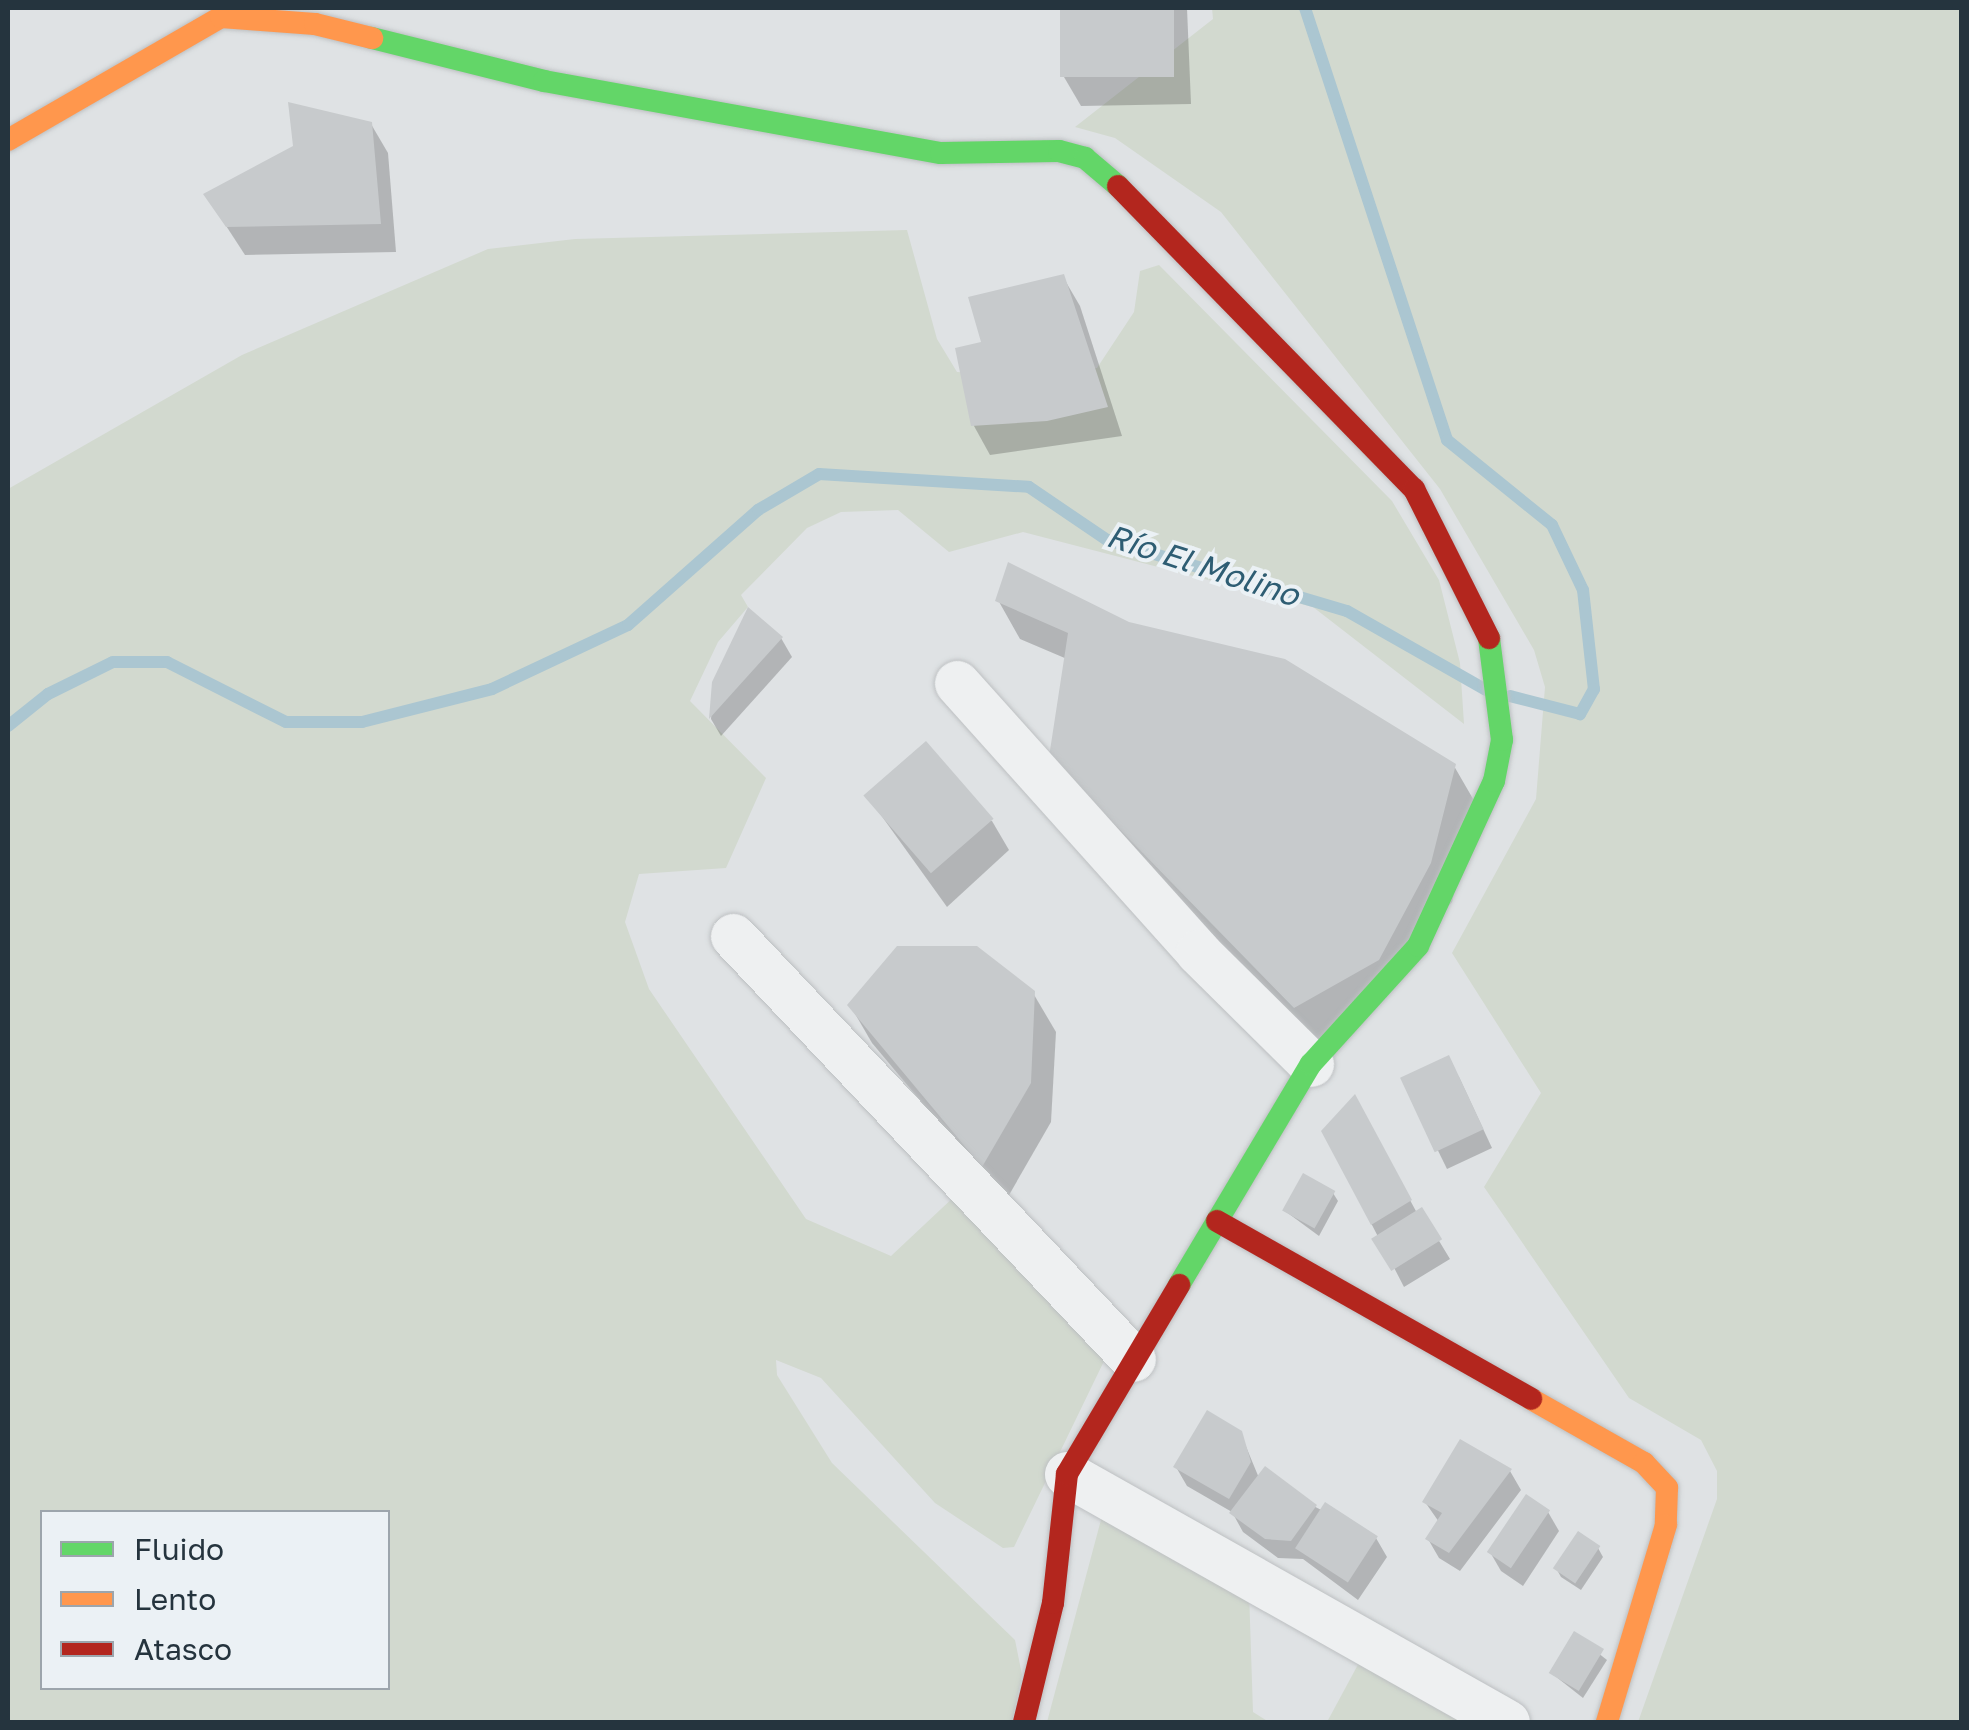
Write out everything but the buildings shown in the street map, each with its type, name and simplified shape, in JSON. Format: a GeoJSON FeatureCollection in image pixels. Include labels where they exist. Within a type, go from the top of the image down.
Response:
{"type":"FeatureCollection","features":[{"type":"Feature","properties":{"kind":"street"},"geometry":{"type":"LineString","coordinates":[[8,140],[222,12],[315,24],[544,81],[940,153],[1026,148],[1085,158],[1414,488],[1480,612],[1494,647],[1495,718],[1502,740],[1494,781],[1418,946],[1311,1064],[1067,1474],[1053,1603],[1024,1722]]}},
{"type":"Feature","properties":{"kind":"street"},"geometry":{"type":"LineString","coordinates":[[957,683],[1198,952],[1311,1064]]}},
{"type":"Feature","properties":{"kind":"street"},"geometry":{"type":"LineString","coordinates":[[733,936],[1134,1359]]}},
{"type":"Feature","properties":{"kind":"street"},"geometry":{"type":"LineString","coordinates":[[1218,1221],[1644,1463],[1667,1488],[1666,1525],[1607,1722]]}},
{"type":"Feature","properties":{"kind":"street"},"geometry":{"type":"LineString","coordinates":[[1067,1474],[1507,1722]]}},
{"type":"Feature","properties":{"kind":"shaded area"},"geometry":{"type":"Polygon","coordinates":[[[1212,8],[1961,8],[1961,1722],[1638,1722],[1717,1499],[1717,1471],[1701,1440],[1629,1398],[1484,1187],[1541,1093],[1452,953],[1536,799],[1545,687],[1534,650],[1440,489],[1221,212],[1115,138],[1075,127],[1213,19],[1212,8]]]}},
{"type":"Feature","properties":{"kind":"shaded area"},"geometry":{"type":"Polygon","coordinates":[[[907,230],[937,339],[957,372],[1041,376],[1097,368],[1134,312],[1140,271],[1159,265],[1392,501],[1439,580],[1460,663],[1464,724],[1313,607],[1023,532],[949,552],[898,510],[841,512],[807,528],[741,595],[748,607],[718,642],[690,701],[766,778],[726,868],[639,874],[625,922],[649,989],[806,1219],[891,1256],[957,1194],[1106,1357],[1014,1547],[1003,1548],[935,1503],[821,1378],[776,1360],[777,1375],[832,1463],[1015,1640],[1022,1675],[1012,1722],[8,1722],[8,489],[242,355],[488,249],[575,239],[907,230]]]}},
{"type":"Feature","properties":{"kind":"shaded area"},"geometry":{"type":"Polygon","coordinates":[[[1102,1516],[1249,1591],[1253,1712],[1269,1722],[1047,1722],[1102,1516]]]}},
{"type":"Feature","properties":{"kind":"shaded area"},"geometry":{"type":"Polygon","coordinates":[[[1361,1659],[1459,1721],[1459,1722],[1327,1722],[1361,1659]]]}},
{"type":"Feature","properties":{"kind":"waterway","name":"Río El Molino"},"geometry":{"type":"LineString","coordinates":[[1305,8],[1447,440],[1552,525],[1583,590],[1594,689],[1580,714],[1510,696]]}},
{"type":"Feature","properties":{"kind":"waterway","name":"Río El Molino"},"geometry":{"type":"LineString","coordinates":[[8,726],[48,694],[113,662],[167,662],[286,722],[362,722],[492,689],[628,625],[758,510],[819,474],[1029,487],[1107,540],[1347,611],[1486,690]]}},
{"type":"Feature","properties":{"kind":"traffic: fast"},"geometry":{"type":"LineString","coordinates":[[372,38],[544,81],[941,153],[1059,151],[1085,158],[1118,186]]}},
{"type":"Feature","properties":{"kind":"traffic: fast"},"geometry":{"type":"LineString","coordinates":[[1179,1285],[1311,1064],[1418,946],[1494,781],[1502,740],[1489,638]]}},
{"type":"Feature","properties":{"kind":"traffic: slow"},"geometry":{"type":"LineString","coordinates":[[8,140],[221,17],[315,24],[372,38]]}},
{"type":"Feature","properties":{"kind":"traffic: slow"},"geometry":{"type":"LineString","coordinates":[[1531,1399],[1644,1463],[1667,1488],[1666,1525],[1607,1722]]}},
{"type":"Feature","properties":{"kind":"traffic: jam"},"geometry":{"type":"LineString","coordinates":[[1118,186],[1414,489],[1489,638]]}},
{"type":"Feature","properties":{"kind":"traffic: jam"},"geometry":{"type":"LineString","coordinates":[[1217,1221],[1531,1399]]}},
{"type":"Feature","properties":{"kind":"traffic: jam"},"geometry":{"type":"LineString","coordinates":[[1024,1722],[1053,1603],[1067,1474],[1179,1285]]}}]}
